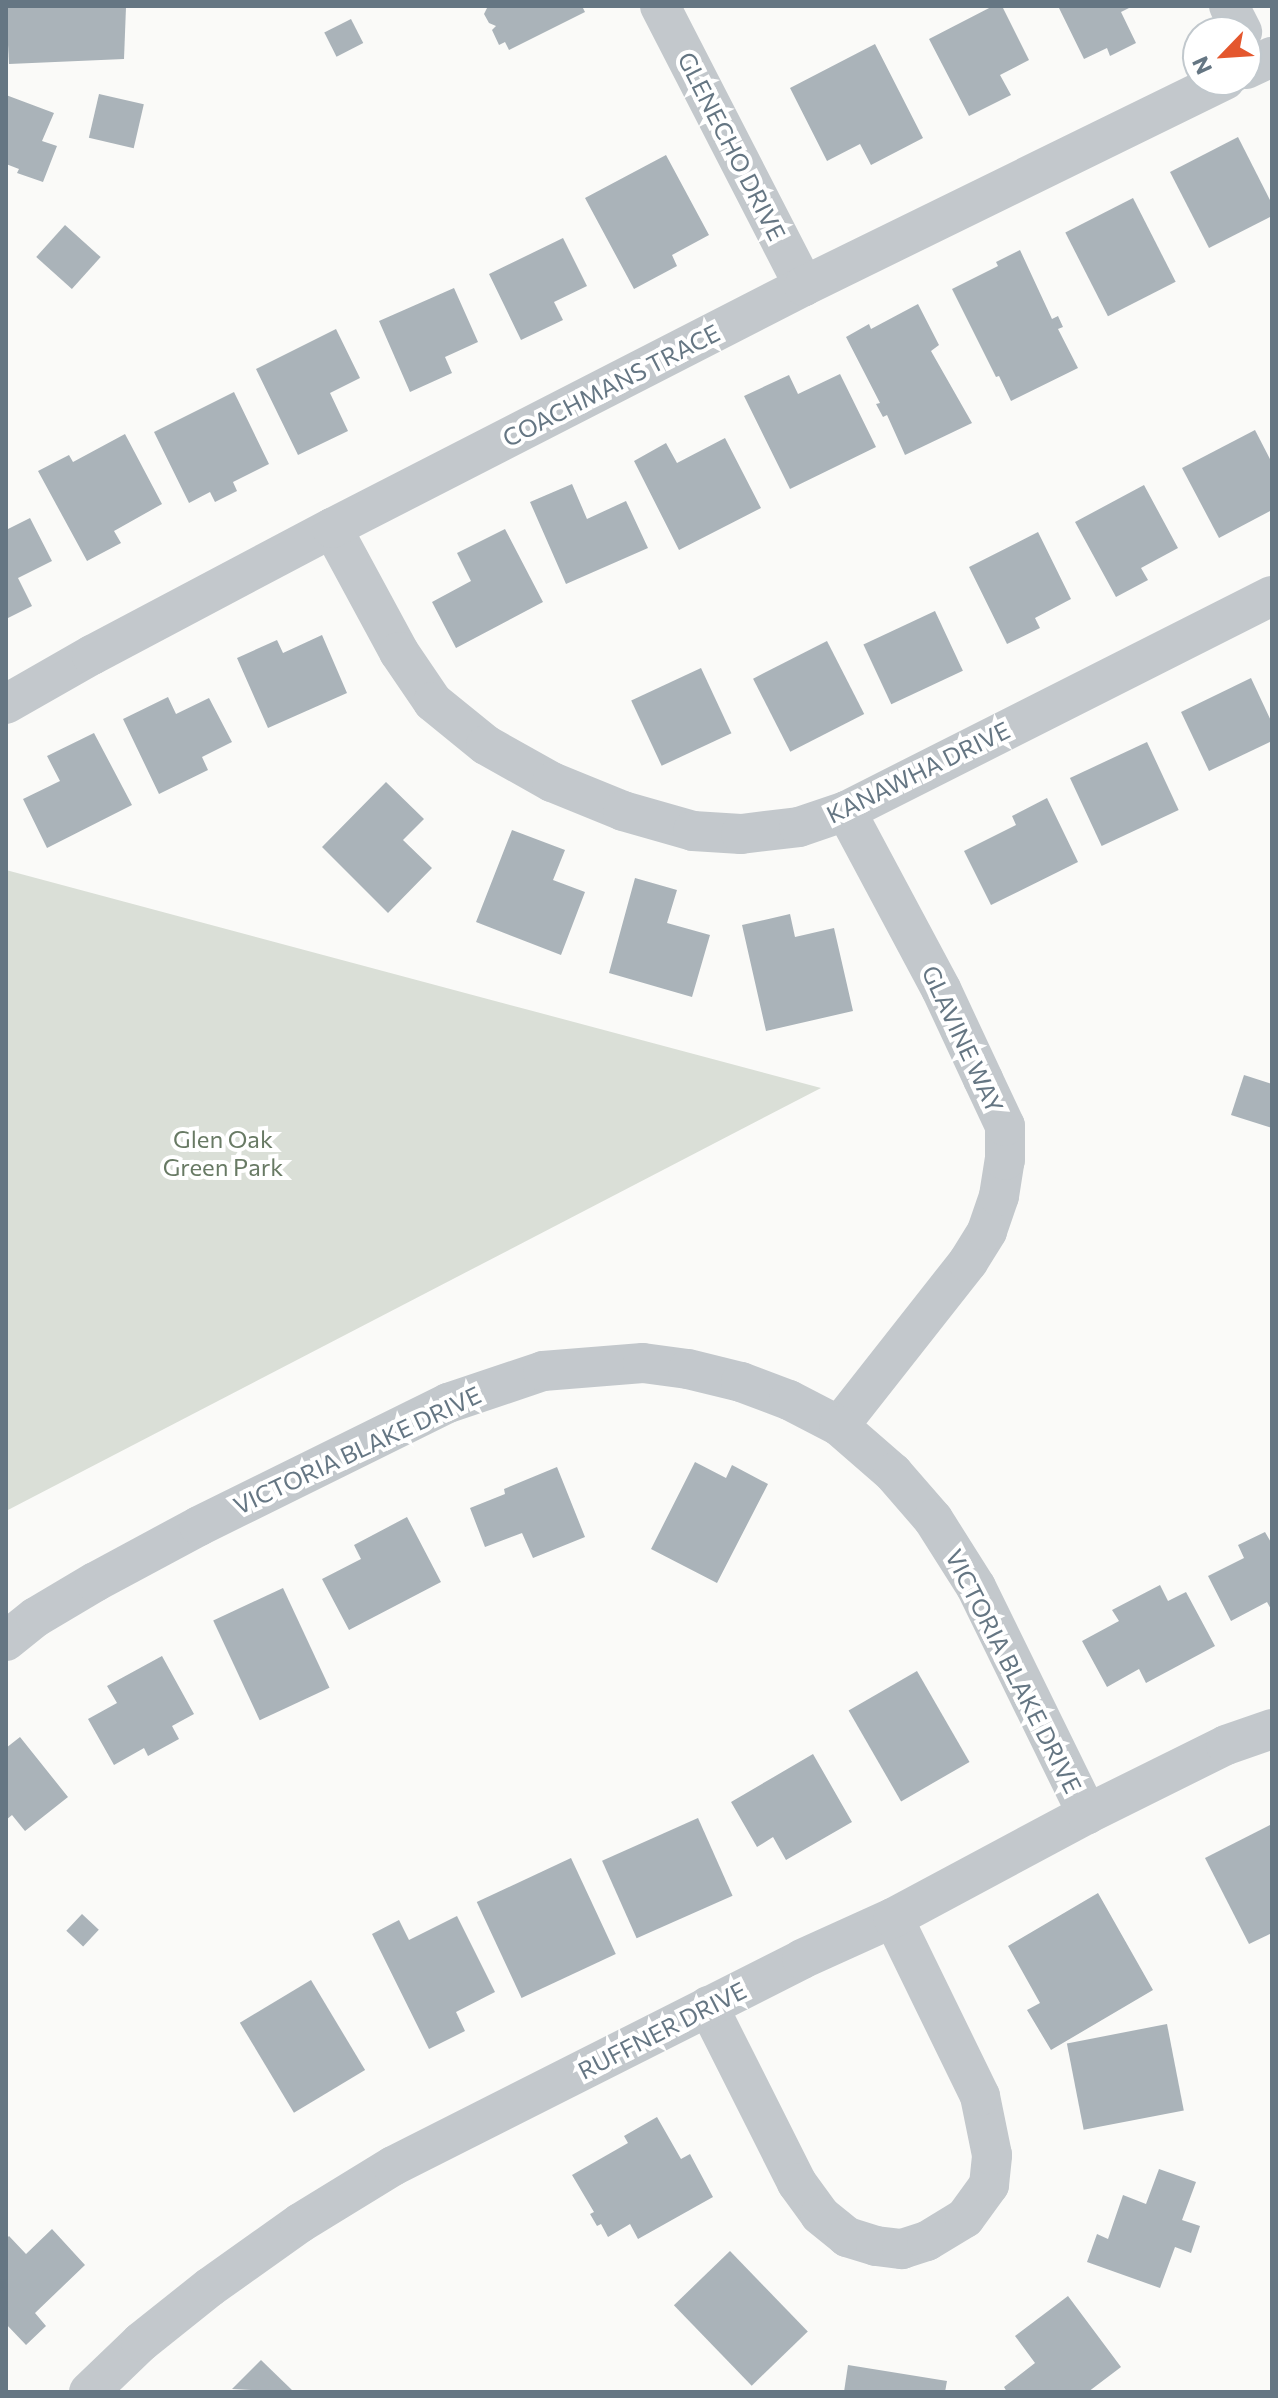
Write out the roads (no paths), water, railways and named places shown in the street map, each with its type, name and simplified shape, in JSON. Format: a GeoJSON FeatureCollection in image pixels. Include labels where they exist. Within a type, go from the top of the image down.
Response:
{"type":"FeatureCollection","features":[{"type":"Feature","properties":{"kind":"street","name":"GLENECHO DRIVE"},"geometry":{"type":"LineString","coordinates":[[660,6],[804,286]]}},
{"type":"Feature","properties":{"kind":"street","name":"COACHMANS TRACE"},"geometry":{"type":"LineString","coordinates":[[6,704],[332,528],[1182,91]]}},
{"type":"Feature","properties":{"kind":"street","name":"KANAWHA DRIVE"},"geometry":{"type":"LineString","coordinates":[[332,528],[399,652],[433,702],[486,745],[552,782],[623,811],[693,831],[741,834],[799,827],[846,811],[1272,596]]}},
{"type":"Feature","properties":{"kind":"street","name":"GLAVINE WAY"},"geometry":{"type":"LineString","coordinates":[[839,1426],[968,1262],[987,1231],[999,1196],[1005,1160],[1005,1126],[941,989],[846,811]]}},
{"type":"Feature","properties":{"kind":"street","name":"VICTORIA BLAKE DRIVE"},"geometry":{"type":"LineString","coordinates":[[6,1641],[36,1617],[95,1582],[347,1451],[448,1403],[543,1371],[643,1363],[688,1369],[789,1400],[839,1426],[893,1473],[933,1519],[969,1576],[1087,1814]]}},
{"type":"Feature","properties":{"kind":"street","name":"RUFFNER DRIVE"},"geometry":{"type":"LineString","coordinates":[[89,2392],[141,2342],[300,2223],[393,2166],[708,2006],[893,1918],[1087,1814],[1226,1745],[1272,1729]]}},
{"type":"Feature","properties":{"kind":"street"},"geometry":{"type":"LineString","coordinates":[[708,2006],[797,2183],[820,2215],[847,2237],[876,2246],[902,2249],[927,2241],[965,2218],[989,2185],[992,2155],[980,2096],[893,1918]]}},
{"type":"Feature","properties":{"kind":"park label","name":"Glen Oak Green Park"},"geometry":{"type":"Point","coordinates":[223,1153]}}]}
